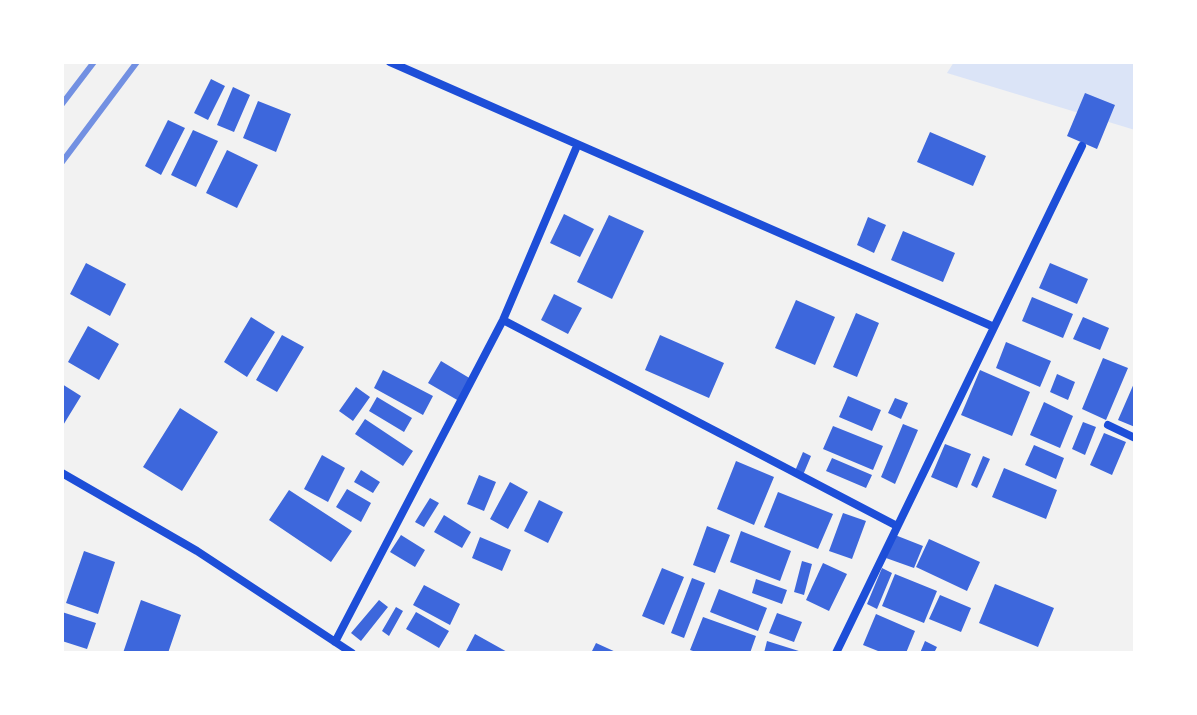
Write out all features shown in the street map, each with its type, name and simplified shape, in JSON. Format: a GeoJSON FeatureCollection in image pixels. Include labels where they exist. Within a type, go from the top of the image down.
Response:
{"type":"FeatureCollection","features":[{"type":"Feature","properties":{"kind":"street"},"geometry":{"type":"LineString","coordinates":[[390,62],[994,327]]}},
{"type":"Feature","properties":{"kind":"street"},"geometry":{"type":"LineString","coordinates":[[335,642],[503,320],[577,146]]}},
{"type":"Feature","properties":{"kind":"street"},"geometry":{"type":"LineString","coordinates":[[836,653],[1082,146]]}},
{"type":"Feature","properties":{"kind":"street"},"geometry":{"type":"LineString","coordinates":[[503,320],[897,526]]}},
{"type":"Feature","properties":{"kind":"street"},"geometry":{"type":"LineString","coordinates":[[1108,425],[1135,438]]}},
{"type":"Feature","properties":{"kind":"street"},"geometry":{"type":"LineString","coordinates":[[62,473],[197,551],[352,653]]}},
{"type":"Feature","properties":{"kind":"shaded area"},"geometry":{"type":"Polygon","coordinates":[[[954,62],[1135,62],[1135,130],[947,73],[954,62]]]}},
{"type":"Feature","properties":{"kind":"building"},"geometry":{"type":"Polygon","coordinates":[[[211,79],[225,86],[208,120],[194,113],[211,79]]]}},
{"type":"Feature","properties":{"kind":"building"},"geometry":{"type":"Polygon","coordinates":[[[233,87],[250,95],[234,132],[217,125],[233,87]]]}},
{"type":"Feature","properties":{"kind":"building"},"geometry":{"type":"Polygon","coordinates":[[[1085,93],[1115,105],[1097,149],[1067,136],[1085,93]]]}},
{"type":"Feature","properties":{"kind":"building"},"geometry":{"type":"Polygon","coordinates":[[[258,101],[291,114],[276,152],[243,138],[258,101]]]}},
{"type":"Feature","properties":{"kind":"building"},"geometry":{"type":"Polygon","coordinates":[[[168,120],[185,128],[161,175],[145,166],[168,120]]]}},
{"type":"Feature","properties":{"kind":"building"},"geometry":{"type":"Polygon","coordinates":[[[193,130],[218,141],[196,187],[171,175],[193,130]]]}},
{"type":"Feature","properties":{"kind":"building"},"geometry":{"type":"Polygon","coordinates":[[[930,132],[986,156],[973,186],[917,162],[930,132]]]}},
{"type":"Feature","properties":{"kind":"building"},"geometry":{"type":"Polygon","coordinates":[[[227,150],[258,165],[237,208],[206,193],[227,150]]]}},
{"type":"Feature","properties":{"kind":"building"},"geometry":{"type":"Polygon","coordinates":[[[564,214],[594,229],[580,257],[550,243],[564,214]]]}},
{"type":"Feature","properties":{"kind":"building"},"geometry":{"type":"Polygon","coordinates":[[[609,215],[644,231],[612,299],[577,282],[609,215]]]}},
{"type":"Feature","properties":{"kind":"building"},"geometry":{"type":"Polygon","coordinates":[[[868,217],[886,225],[874,253],[857,245],[868,217]]]}},
{"type":"Feature","properties":{"kind":"building"},"geometry":{"type":"Polygon","coordinates":[[[903,231],[955,253],[943,282],[891,260],[903,231]]]}},
{"type":"Feature","properties":{"kind":"building"},"geometry":{"type":"Polygon","coordinates":[[[86,263],[126,284],[110,316],[70,294],[86,263]]]}},
{"type":"Feature","properties":{"kind":"building"},"geometry":{"type":"Polygon","coordinates":[[[1050,263],[1088,279],[1077,304],[1039,288],[1050,263]]]}},
{"type":"Feature","properties":{"kind":"building"},"geometry":{"type":"Polygon","coordinates":[[[554,294],[582,308],[568,334],[541,320],[554,294]]]}},
{"type":"Feature","properties":{"kind":"building"},"geometry":{"type":"Polygon","coordinates":[[[1032,297],[1073,314],[1063,338],[1022,321],[1032,297]]]}},
{"type":"Feature","properties":{"kind":"building"},"geometry":{"type":"Polygon","coordinates":[[[796,300],[835,317],[815,365],[775,348],[796,300]]]}},
{"type":"Feature","properties":{"kind":"building"},"geometry":{"type":"Polygon","coordinates":[[[856,313],[879,323],[857,377],[833,367],[856,313]]]}},
{"type":"Feature","properties":{"kind":"building"},"geometry":{"type":"Polygon","coordinates":[[[251,317],[275,332],[247,377],[224,362],[251,317]]]}},
{"type":"Feature","properties":{"kind":"building"},"geometry":{"type":"Polygon","coordinates":[[[1083,317],[1109,328],[1100,350],[1073,339],[1083,317]]]}},
{"type":"Feature","properties":{"kind":"building"},"geometry":{"type":"Polygon","coordinates":[[[88,326],[119,344],[99,380],[68,362],[88,326]]]}},
{"type":"Feature","properties":{"kind":"building"},"geometry":{"type":"Polygon","coordinates":[[[282,335],[304,347],[277,392],[256,380],[282,335]]]}},
{"type":"Feature","properties":{"kind":"building"},"geometry":{"type":"Polygon","coordinates":[[[660,335],[724,363],[709,398],[645,370],[660,335]]]}},
{"type":"Feature","properties":{"kind":"building"},"geometry":{"type":"Polygon","coordinates":[[[1006,342],[1051,361],[1040,387],[996,368],[1006,342]]]}},
{"type":"Feature","properties":{"kind":"building"},"geometry":{"type":"Polygon","coordinates":[[[1103,358],[1128,368],[1106,420],[1082,409],[1103,358]]]}},
{"type":"Feature","properties":{"kind":"building"},"geometry":{"type":"Polygon","coordinates":[[[441,361],[471,379],[459,401],[428,383],[441,361]]]}},
{"type":"Feature","properties":{"kind":"building"},"geometry":{"type":"Polygon","coordinates":[[[383,370],[433,396],[423,415],[374,388],[383,370]]]}},
{"type":"Feature","properties":{"kind":"building"},"geometry":{"type":"Polygon","coordinates":[[[980,370],[1030,392],[1012,436],[961,415],[980,370]]]}},
{"type":"Feature","properties":{"kind":"building"},"geometry":{"type":"Polygon","coordinates":[[[1057,374],[1075,382],[1068,400],[1050,392],[1057,374]]]}},
{"type":"Feature","properties":{"kind":"building"},"geometry":{"type":"Polygon","coordinates":[[[1135,381],[1135,427],[1118,420],[1135,381]]]}},
{"type":"Feature","properties":{"kind":"building"},"geometry":{"type":"Polygon","coordinates":[[[62,384],[81,396],[62,427],[62,384]]]}},
{"type":"Feature","properties":{"kind":"building"},"geometry":{"type":"Polygon","coordinates":[[[356,387],[370,397],[353,421],[339,411],[356,387]]]}},
{"type":"Feature","properties":{"kind":"building"},"geometry":{"type":"Polygon","coordinates":[[[848,396],[881,410],[872,431],[839,417],[848,396]]]}},
{"type":"Feature","properties":{"kind":"building"},"geometry":{"type":"Polygon","coordinates":[[[377,397],[412,418],[404,432],[369,411],[377,397]]]}},
{"type":"Feature","properties":{"kind":"building"},"geometry":{"type":"Polygon","coordinates":[[[895,398],[908,403],[901,419],[888,413],[895,398]]]}},
{"type":"Feature","properties":{"kind":"building"},"geometry":{"type":"Polygon","coordinates":[[[1044,402],[1073,416],[1060,448],[1030,435],[1044,402]]]}},
{"type":"Feature","properties":{"kind":"building"},"geometry":{"type":"Polygon","coordinates":[[[180,408],[218,432],[182,491],[143,467],[180,408]]]}},
{"type":"Feature","properties":{"kind":"building"},"geometry":{"type":"Polygon","coordinates":[[[365,419],[413,451],[403,466],[355,434],[365,419]]]}},
{"type":"Feature","properties":{"kind":"building"},"geometry":{"type":"Polygon","coordinates":[[[1083,422],[1096,427],[1085,455],[1072,449],[1083,422]]]}},
{"type":"Feature","properties":{"kind":"building"},"geometry":{"type":"Polygon","coordinates":[[[903,424],[918,430],[895,484],[881,477],[903,424]]]}},
{"type":"Feature","properties":{"kind":"building"},"geometry":{"type":"Polygon","coordinates":[[[833,426],[883,446],[873,470],[823,449],[833,426]]]}},
{"type":"Feature","properties":{"kind":"building"},"geometry":{"type":"Polygon","coordinates":[[[1104,433],[1126,442],[1112,475],[1090,465],[1104,433]]]}},
{"type":"Feature","properties":{"kind":"building"},"geometry":{"type":"Polygon","coordinates":[[[945,444],[971,454],[957,488],[931,477],[945,444]]]}},
{"type":"Feature","properties":{"kind":"building"},"geometry":{"type":"Polygon","coordinates":[[[1034,445],[1064,458],[1056,479],[1025,465],[1034,445]]]}},
{"type":"Feature","properties":{"kind":"building"},"geometry":{"type":"Polygon","coordinates":[[[803,452],[811,456],[803,475],[795,471],[803,452]]]}},
{"type":"Feature","properties":{"kind":"building"},"geometry":{"type":"Polygon","coordinates":[[[322,455],[345,468],[328,502],[304,489],[322,455]]]}},
{"type":"Feature","properties":{"kind":"building"},"geometry":{"type":"Polygon","coordinates":[[[983,456],[990,459],[977,488],[971,485],[983,456]]]}},
{"type":"Feature","properties":{"kind":"building"},"geometry":{"type":"Polygon","coordinates":[[[832,458],[872,475],[866,488],[826,471],[832,458]]]}},
{"type":"Feature","properties":{"kind":"building"},"geometry":{"type":"Polygon","coordinates":[[[736,461],[774,477],[754,525],[717,509],[736,461]]]}},
{"type":"Feature","properties":{"kind":"building"},"geometry":{"type":"Polygon","coordinates":[[[1004,468],[1057,490],[1046,519],[992,497],[1004,468]]]}},
{"type":"Feature","properties":{"kind":"building"},"geometry":{"type":"Polygon","coordinates":[[[361,470],[380,482],[373,493],[354,482],[361,470]]]}},
{"type":"Feature","properties":{"kind":"building"},"geometry":{"type":"Polygon","coordinates":[[[479,475],[496,482],[484,511],[467,504],[479,475]]]}},
{"type":"Feature","properties":{"kind":"building"},"geometry":{"type":"Polygon","coordinates":[[[510,482],[528,492],[508,529],[490,519],[510,482]]]}},
{"type":"Feature","properties":{"kind":"building"},"geometry":{"type":"Polygon","coordinates":[[[347,489],[371,503],[361,522],[336,507],[347,489]]]}},
{"type":"Feature","properties":{"kind":"building"},"geometry":{"type":"Polygon","coordinates":[[[289,490],[352,531],[331,562],[269,520],[289,490]]]}},
{"type":"Feature","properties":{"kind":"building"},"geometry":{"type":"Polygon","coordinates":[[[778,492],[833,514],[818,549],[764,527],[778,492]]]}},
{"type":"Feature","properties":{"kind":"building"},"geometry":{"type":"Polygon","coordinates":[[[430,498],[439,503],[424,527],[415,522],[430,498]]]}},
{"type":"Feature","properties":{"kind":"building"},"geometry":{"type":"Polygon","coordinates":[[[539,500],[563,512],[548,543],[524,531],[539,500]]]}},
{"type":"Feature","properties":{"kind":"building"},"geometry":{"type":"Polygon","coordinates":[[[843,513],[866,521],[852,559],[829,551],[843,513]]]}},
{"type":"Feature","properties":{"kind":"building"},"geometry":{"type":"Polygon","coordinates":[[[444,515],[471,532],[462,548],[434,532],[444,515]]]}},
{"type":"Feature","properties":{"kind":"building"},"geometry":{"type":"Polygon","coordinates":[[[707,526],[730,535],[715,573],[693,565],[707,526]]]}},
{"type":"Feature","properties":{"kind":"building"},"geometry":{"type":"Polygon","coordinates":[[[741,531],[791,551],[780,581],[730,562],[741,531]]]}},
{"type":"Feature","properties":{"kind":"building"},"geometry":{"type":"Polygon","coordinates":[[[401,535],[425,550],[415,567],[390,552],[401,535]]]}},
{"type":"Feature","properties":{"kind":"building"},"geometry":{"type":"Polygon","coordinates":[[[895,535],[923,546],[914,568],[886,558],[895,535]]]}},
{"type":"Feature","properties":{"kind":"building"},"geometry":{"type":"Polygon","coordinates":[[[480,537],[511,550],[502,571],[472,558],[480,537]]]}},
{"type":"Feature","properties":{"kind":"building"},"geometry":{"type":"Polygon","coordinates":[[[929,539],[980,562],[967,591],[916,567],[929,539]]]}},
{"type":"Feature","properties":{"kind":"building"},"geometry":{"type":"Polygon","coordinates":[[[84,551],[115,562],[98,614],[66,603],[84,551]]]}},
{"type":"Feature","properties":{"kind":"building"},"geometry":{"type":"Polygon","coordinates":[[[802,561],[812,564],[804,595],[794,592],[802,561]]]}},
{"type":"Feature","properties":{"kind":"building"},"geometry":{"type":"Polygon","coordinates":[[[823,563],[847,574],[829,611],[806,600],[823,563]]]}},
{"type":"Feature","properties":{"kind":"building"},"geometry":{"type":"Polygon","coordinates":[[[662,568],[684,577],[664,625],[642,616],[662,568]]]}},
{"type":"Feature","properties":{"kind":"building"},"geometry":{"type":"Polygon","coordinates":[[[882,568],[892,573],[877,609],[867,604],[882,568]]]}},
{"type":"Feature","properties":{"kind":"building"},"geometry":{"type":"Polygon","coordinates":[[[895,574],[937,591],[924,623],[882,606],[895,574]]]}},
{"type":"Feature","properties":{"kind":"building"},"geometry":{"type":"Polygon","coordinates":[[[692,578],[705,583],[684,638],[671,633],[692,578]]]}},
{"type":"Feature","properties":{"kind":"building"},"geometry":{"type":"Polygon","coordinates":[[[756,579],[787,590],[782,604],[752,593],[756,579]]]}},
{"type":"Feature","properties":{"kind":"building"},"geometry":{"type":"Polygon","coordinates":[[[995,584],[1054,608],[1038,647],[979,623],[995,584]]]}},
{"type":"Feature","properties":{"kind":"building"},"geometry":{"type":"Polygon","coordinates":[[[424,585],[460,604],[450,625],[413,605],[424,585]]]}},
{"type":"Feature","properties":{"kind":"building"},"geometry":{"type":"Polygon","coordinates":[[[719,589],[767,608],[758,631],[710,612],[719,589]]]}},
{"type":"Feature","properties":{"kind":"building"},"geometry":{"type":"Polygon","coordinates":[[[940,595],[971,608],[961,632],[929,619],[940,595]]]}},
{"type":"Feature","properties":{"kind":"building"},"geometry":{"type":"Polygon","coordinates":[[[141,600],[181,615],[168,653],[123,653],[141,600]]]}},
{"type":"Feature","properties":{"kind":"building"},"geometry":{"type":"Polygon","coordinates":[[[379,600],[388,607],[361,641],[351,633],[379,600]]]}},
{"type":"Feature","properties":{"kind":"building"},"geometry":{"type":"Polygon","coordinates":[[[396,607],[403,611],[389,636],[382,631],[396,607]]]}},
{"type":"Feature","properties":{"kind":"building"},"geometry":{"type":"Polygon","coordinates":[[[62,612],[96,623],[87,649],[62,641],[62,612]]]}},
{"type":"Feature","properties":{"kind":"building"},"geometry":{"type":"Polygon","coordinates":[[[416,612],[449,631],[439,648],[406,629],[416,612]]]}},
{"type":"Feature","properties":{"kind":"building"},"geometry":{"type":"Polygon","coordinates":[[[777,613],[802,622],[794,642],[769,633],[777,613]]]}},
{"type":"Feature","properties":{"kind":"building"},"geometry":{"type":"Polygon","coordinates":[[[876,614],[915,631],[906,653],[883,653],[863,645],[876,614]]]}},
{"type":"Feature","properties":{"kind":"building"},"geometry":{"type":"Polygon","coordinates":[[[703,617],[756,636],[750,653],[699,653],[690,650],[703,617]]]}},
{"type":"Feature","properties":{"kind":"building"},"geometry":{"type":"Polygon","coordinates":[[[475,634],[509,653],[465,653],[475,634]]]}},
{"type":"Feature","properties":{"kind":"building"},"geometry":{"type":"Polygon","coordinates":[[[767,641],[802,652],[802,653],[764,653],[767,641]]]}},
{"type":"Feature","properties":{"kind":"building"},"geometry":{"type":"Polygon","coordinates":[[[925,641],[937,647],[934,653],[920,653],[925,641]]]}},
{"type":"Feature","properties":{"kind":"building"},"geometry":{"type":"Polygon","coordinates":[[[596,643],[618,653],[591,653],[596,643]]]}},
{"type":"Feature","properties":{"kind":"railway"},"geometry":{"type":"LineString","coordinates":[[62,104],[94,62]]}},
{"type":"Feature","properties":{"kind":"railway"},"geometry":{"type":"LineString","coordinates":[[62,162],[137,62]]}}]}
